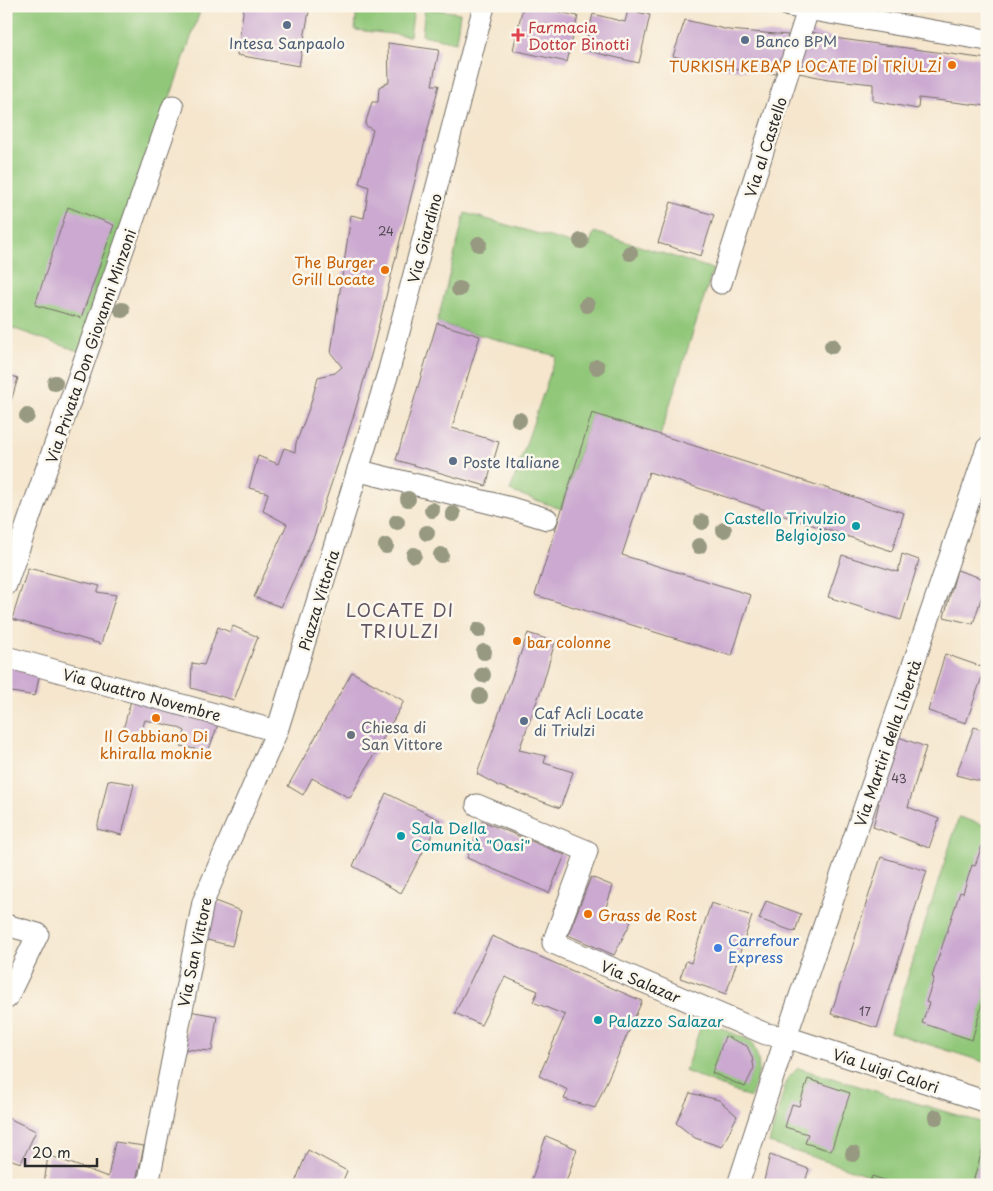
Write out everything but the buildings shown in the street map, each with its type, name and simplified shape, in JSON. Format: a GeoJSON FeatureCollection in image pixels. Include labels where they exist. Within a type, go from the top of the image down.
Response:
{"type":"FeatureCollection","features":[{"type":"Feature","properties":{"kind":"street","name":"Via Giardino"},"geometry":{"type":"LineString","coordinates":[[358,469],[389,370],[484,6]]}},
{"type":"Feature","properties":{"kind":"street"},"geometry":{"type":"LineString","coordinates":[[798,8],[987,40]]}},
{"type":"Feature","properties":{"kind":"street","name":"Via al Castello"},"geometry":{"type":"LineString","coordinates":[[721,284],[798,8]]}},
{"type":"Feature","properties":{"kind":"street","name":"Via Privata Don Giovanni Minzoni"},"geometry":{"type":"LineString","coordinates":[[6,585],[173,106]]}},
{"type":"Feature","properties":{"kind":"street","name":"Via Martiri della Libertà"},"geometry":{"type":"LineString","coordinates":[[738,1185],[786,1038],[987,448]]}},
{"type":"Feature","properties":{"kind":"street"},"geometry":{"type":"LineString","coordinates":[[358,469],[547,519]]}},
{"type":"Feature","properties":{"kind":"street","name":"Piazza Vittoria"},"geometry":{"type":"LineString","coordinates":[[277,731],[358,469]]}},
{"type":"Feature","properties":{"kind":"street","name":"Via Quattro Novembre"},"geometry":{"type":"LineString","coordinates":[[6,656],[277,731]]}},
{"type":"Feature","properties":{"kind":"street","name":"Via San Vittore"},"geometry":{"type":"LineString","coordinates":[[148,1185],[203,902],[277,731]]}},
{"type":"Feature","properties":{"kind":"street","name":"Via Salazar"},"geometry":{"type":"LineString","coordinates":[[477,805],[587,851],[552,943],[766,1034],[786,1038]]}},
{"type":"Feature","properties":{"kind":"street"},"geometry":{"type":"LineString","coordinates":[[6,925],[38,934],[7,998]]}},
{"type":"Feature","properties":{"kind":"street","name":"Via Luigi Calori"},"geometry":{"type":"LineString","coordinates":[[786,1038],[987,1102]]}},
{"type":"Feature","properties":{"kind":"green space"},"geometry":{"type":"Polygon","coordinates":[[[6,6],[202,6],[81,352],[6,326],[6,6]]]}},
{"type":"Feature","properties":{"kind":"green space"},"geometry":{"type":"Polygon","coordinates":[[[357,6],[414,8],[410,36],[355,30],[357,6]]]}},
{"type":"Feature","properties":{"kind":"green space"},"geometry":{"type":"Polygon","coordinates":[[[425,8],[460,13],[456,42],[422,35],[425,8]]]}},
{"type":"Feature","properties":{"kind":"green space"},"geometry":{"type":"Polygon","coordinates":[[[465,213],[588,248],[594,232],[713,269],[660,436],[592,414],[561,509],[510,491],[556,356],[437,323],[465,213]]]}},
{"type":"Feature","properties":{"kind":"green space"},"geometry":{"type":"Polygon","coordinates":[[[959,817],[987,826],[987,1063],[890,1032],[959,817]]]}},
{"type":"Feature","properties":{"kind":"green space"},"geometry":{"type":"Polygon","coordinates":[[[703,1020],[751,1041],[758,1057],[759,1070],[750,1098],[685,1071],[703,1020]]]}},
{"type":"Feature","properties":{"kind":"green space"},"geometry":{"type":"Polygon","coordinates":[[[798,1068],[987,1124],[987,1185],[899,1185],[769,1143],[787,1079],[798,1068]]]}},
{"type":"Feature","properties":{"kind":"place","name":"Intesa Sanpaolo"},"geometry":{"type":"Point","coordinates":[287,25]}},
{"type":"Feature","properties":{"kind":"place","name":"Farmacia Dottor Binotti"},"geometry":{"type":"Point","coordinates":[518,35]}},
{"type":"Feature","properties":{"kind":"place","name":"Banco BPM"},"geometry":{"type":"Point","coordinates":[745,40]}},
{"type":"Feature","properties":{"kind":"place","name":"TURKISH KEBAP LOCATE Dİ TRİULZİ"},"geometry":{"type":"Point","coordinates":[952,65]}},
{"type":"Feature","properties":{"kind":"place","name":"The Burger Grill Locate"},"geometry":{"type":"Point","coordinates":[385,270]}},
{"type":"Feature","properties":{"kind":"place","name":"Poste Italiane"},"geometry":{"type":"Point","coordinates":[453,461]}},
{"type":"Feature","properties":{"kind":"place","name":"Castello Trivulzio Belgiojoso"},"geometry":{"type":"Point","coordinates":[856,526]}},
{"type":"Feature","properties":{"kind":"place","name":"bar colonne"},"geometry":{"type":"Point","coordinates":[517,641]}},
{"type":"Feature","properties":{"kind":"place","name":"Il Gabbiano Di khiralla moknie"},"geometry":{"type":"Point","coordinates":[156,718]}},
{"type":"Feature","properties":{"kind":"place","name":"Caf Acli Locate di Triulzi"},"geometry":{"type":"Point","coordinates":[524,721]}},
{"type":"Feature","properties":{"kind":"place","name":"Chiesa di San Vittore"},"geometry":{"type":"Point","coordinates":[351,735]}},
{"type":"Feature","properties":{"kind":"place","name":"Sala Della Comunità \"Oasi\""},"geometry":{"type":"Point","coordinates":[401,836]}},
{"type":"Feature","properties":{"kind":"place","name":"Grass de Rost"},"geometry":{"type":"Point","coordinates":[588,914]}},
{"type":"Feature","properties":{"kind":"place","name":"Carrefour Express"},"geometry":{"type":"Point","coordinates":[718,948]}},
{"type":"Feature","properties":{"kind":"place","name":"Palazzo Salazar"},"geometry":{"type":"Point","coordinates":[598,1020]}},
{"type":"Feature","properties":{"kind":"district","name":"LOCATE DI TRIULZI"},"geometry":{"type":"Point","coordinates":[400,619]}}]}
